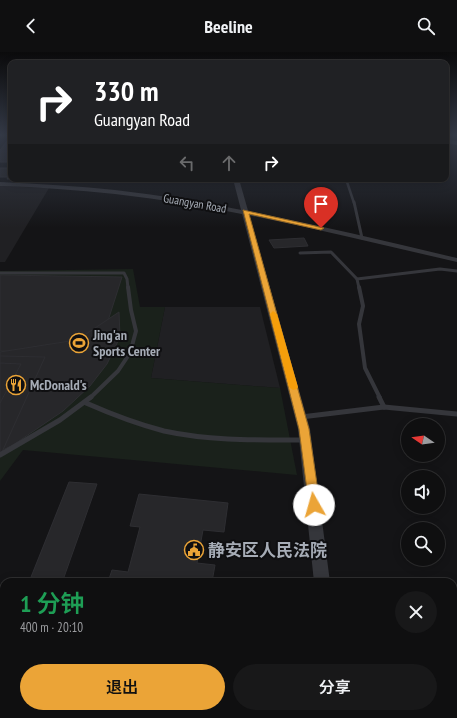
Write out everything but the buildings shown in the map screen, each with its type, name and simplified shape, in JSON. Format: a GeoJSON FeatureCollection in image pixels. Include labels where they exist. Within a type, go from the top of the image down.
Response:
{"type":"FeatureCollection","features":[{"type":"Feature","properties":{"kind":"street"},"geometry":{"type":"LineString","coordinates":[[237,182],[306,440],[322,578]]}},
{"type":"Feature","properties":{"kind":"street","name":"Guangyan Road"},"geometry":{"type":"LineString","coordinates":[[0,184],[79,187],[122,192],[245,211],[457,260]]}},
{"type":"Feature","properties":{"kind":"lane"},"geometry":{"type":"LineString","coordinates":[[347,182],[354,202],[362,238]]}},
{"type":"Feature","properties":{"kind":"lane"},"geometry":{"type":"LineString","coordinates":[[300,252],[331,252],[357,279],[363,306],[359,324],[365,368],[384,407]]}},
{"type":"Feature","properties":{"kind":"lane"},"geometry":{"type":"LineString","coordinates":[[357,279],[440,269],[457,271]]}},
{"type":"Feature","properties":{"kind":"lane"},"geometry":{"type":"LineString","coordinates":[[0,273],[124,273],[127,279],[132,316],[136,332],[129,356],[92,399],[63,419],[0,455]]}},
{"type":"Feature","properties":{"kind":"lane"},"geometry":{"type":"LineString","coordinates":[[86,403],[134,422],[175,433],[226,440],[306,440]]}},
{"type":"Feature","properties":{"kind":"lane"},"geometry":{"type":"LineString","coordinates":[[301,417],[384,407],[457,414]]}},
{"type":"Feature","properties":{"kind":"shaded area"},"geometry":{"type":"Polygon","coordinates":[[[0,186],[49,188],[5,262],[0,262],[0,186]]]}},
{"type":"Feature","properties":{"kind":"shaded area","name":"Jing'an Sports Center"},"geometry":{"type":"Polygon","coordinates":[[[133,269],[140,307],[165,307],[151,378],[280,388],[297,475],[23,450],[0,481],[0,271],[133,269]]]}},
{"type":"Feature","properties":{"kind":"shaded area"},"geometry":{"type":"Polygon","coordinates":[[[165,307],[260,307],[280,388],[151,378],[165,307]]]}},
{"type":"Feature","properties":{"kind":"slow traffic"},"geometry":{"type":"LineString","coordinates":[[273,314],[293,387]]}},
{"type":"Feature","properties":{"kind":"place","name":"Jing'an Sports Center"},"geometry":{"type":"Point","coordinates":[79,343]}},
{"type":"Feature","properties":{"kind":"place","name":"McDonald's"},"geometry":{"type":"Point","coordinates":[16,385]}},
{"type":"Feature","properties":{"kind":"place","name":"静安区人民法院"},"geometry":{"type":"Point","coordinates":[194,550]}},
{"type":"Feature","properties":{"kind":"route"},"geometry":{"type":"LineString","coordinates":[[314,505],[304,429],[245,211],[321,228]]}}]}
